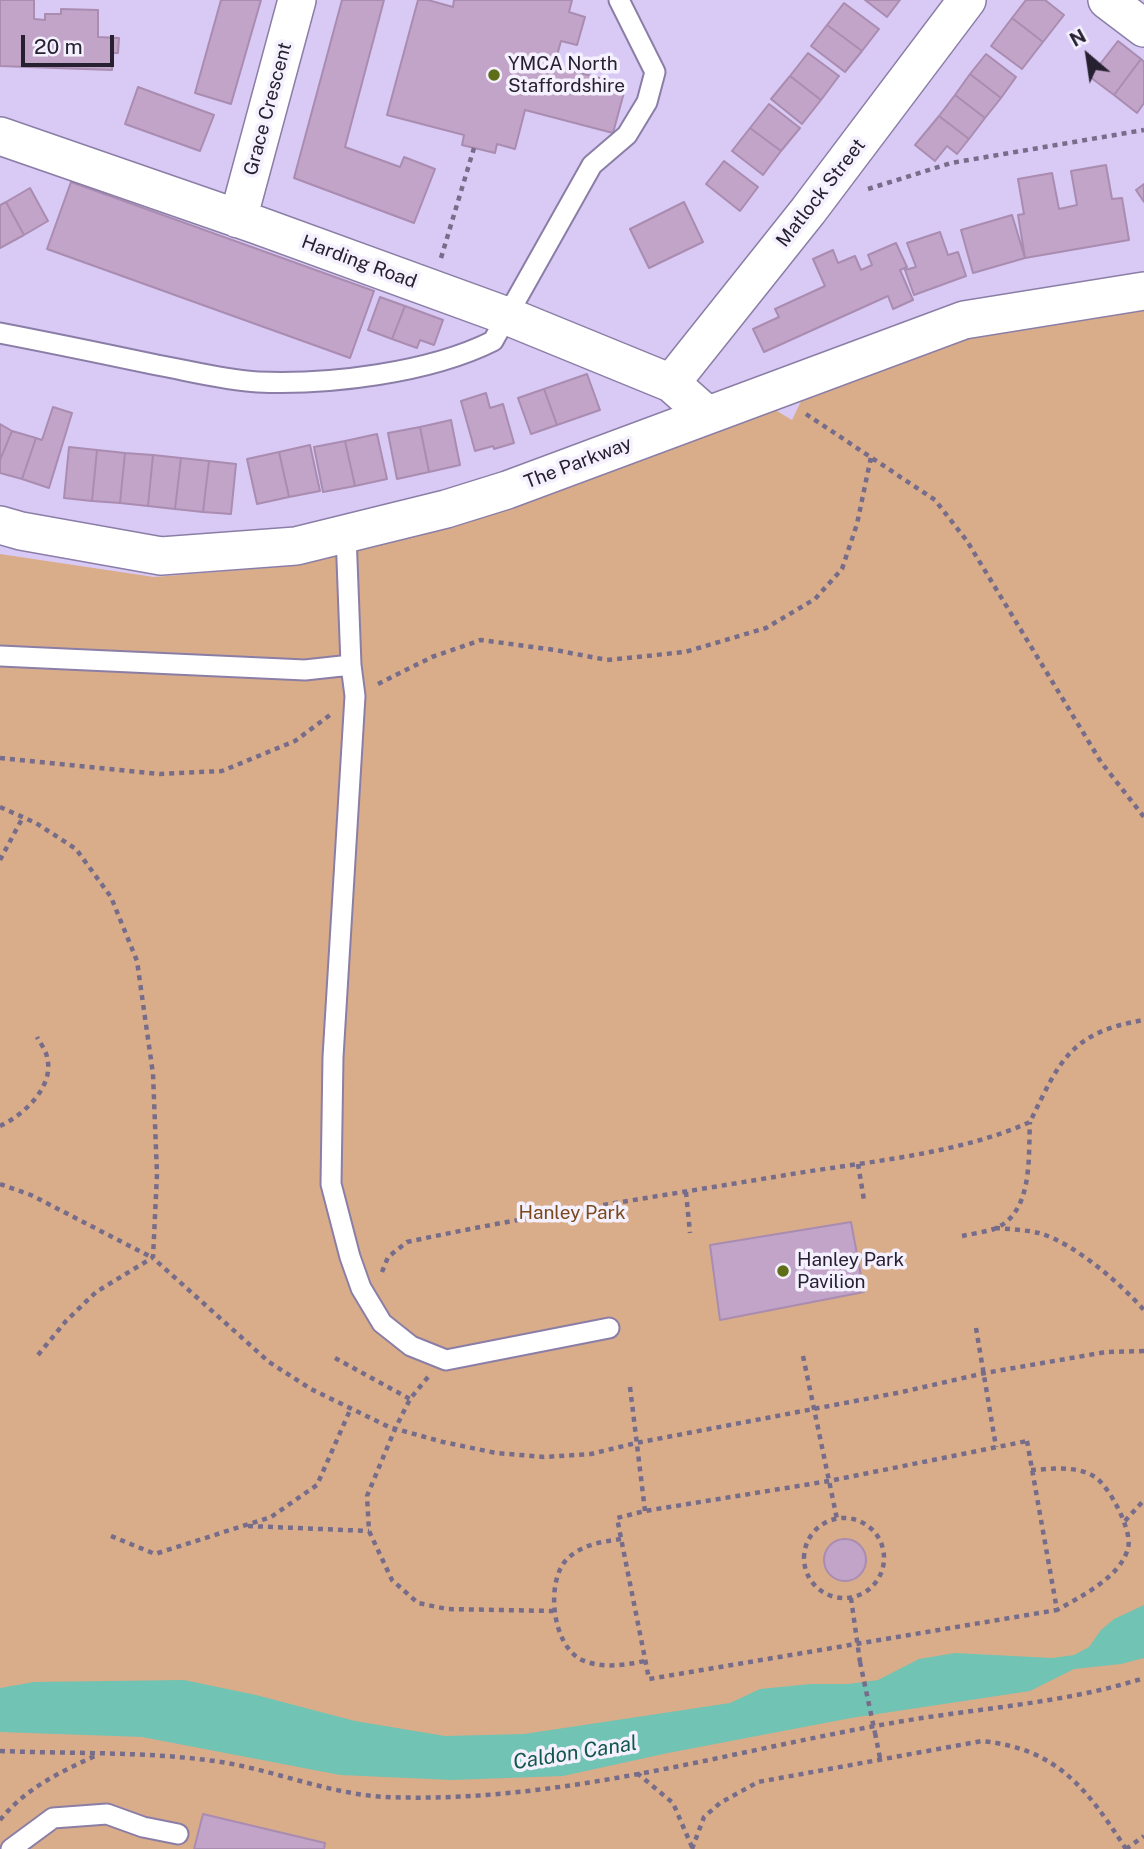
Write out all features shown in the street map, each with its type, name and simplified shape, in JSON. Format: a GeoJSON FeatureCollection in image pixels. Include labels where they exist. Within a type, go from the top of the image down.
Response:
{"type":"FeatureCollection","features":[{"type":"Feature","properties":{"kind":"street","name":"Grace Crescent"},"geometry":{"type":"LineString","coordinates":[[238,219],[297,0]]}},
{"type":"Feature","properties":{"kind":"street","name":"Matlock Street"},"geometry":{"type":"LineString","coordinates":[[671,383],[808,211],[967,0]]}},
{"type":"Feature","properties":{"kind":"street"},"geometry":{"type":"LineString","coordinates":[[1107,0],[1144,28]]}},
{"type":"Feature","properties":{"kind":"street","name":"Harding Road"},"geometry":{"type":"LineString","coordinates":[[3,143],[238,219],[507,316],[671,383],[706,414]]}},
{"type":"Feature","properties":{"kind":"street","name":"The Parkway"},"geometry":{"type":"LineString","coordinates":[[0,525],[161,556],[296,545],[446,509],[507,490],[964,320],[1144,291]]}},
{"type":"Feature","properties":{"kind":"lane"},"geometry":{"type":"LineString","coordinates":[[0,333],[257,382],[341,380],[403,370],[476,349],[493,341],[592,165],[627,135],[647,103],[654,72],[619,0]]}},
{"type":"Feature","properties":{"kind":"lane"},"geometry":{"type":"LineString","coordinates":[[346,534],[351,665],[355,696],[333,1057],[331,1184],[349,1256],[361,1288],[382,1323],[411,1346],[446,1360],[609,1328]]}},
{"type":"Feature","properties":{"kind":"lane"},"geometry":{"type":"LineString","coordinates":[[0,656],[305,670],[351,665]]}},
{"type":"Feature","properties":{"kind":"lane"},"geometry":{"type":"LineString","coordinates":[[10,1849],[53,1818],[107,1814],[143,1828],[178,1834]]}},
{"type":"Feature","properties":{"kind":"path"},"geometry":{"type":"LineString","coordinates":[[864,190],[951,163],[1144,130]]}},
{"type":"Feature","properties":{"kind":"path"},"geometry":{"type":"LineString","coordinates":[[432,289],[474,148]]}},
{"type":"Feature","properties":{"kind":"path"},"geometry":{"type":"LineString","coordinates":[[769,393],[789,403],[934,500],[967,541],[1101,762],[1144,817]]}},
{"type":"Feature","properties":{"kind":"path"},"geometry":{"type":"LineString","coordinates":[[0,758],[160,774],[222,771],[295,741],[355,696],[432,657],[481,640],[607,660],[685,652],[766,628],[815,598],[842,569],[857,524],[871,457]]}},
{"type":"Feature","properties":{"kind":"path"},"geometry":{"type":"LineString","coordinates":[[0,807],[23,817],[76,849],[111,897],[137,961],[153,1074],[157,1174],[153,1258]]}},
{"type":"Feature","properties":{"kind":"path"},"geometry":{"type":"LineString","coordinates":[[0,860],[23,817]]}},
{"type":"Feature","properties":{"kind":"path"},"geometry":{"type":"LineString","coordinates":[[962,1236],[995,1228],[1010,1218],[1020,1204],[1027,1181],[1030,1122],[1055,1070],[1074,1049],[1093,1034],[1115,1025],[1144,1020]]}},
{"type":"Feature","properties":{"kind":"path"},"geometry":{"type":"LineString","coordinates":[[0,1126],[14,1120],[38,1097],[45,1084],[48,1058],[37,1037]]}},
{"type":"Feature","properties":{"kind":"path"},"geometry":{"type":"LineString","coordinates":[[375,1311],[380,1276],[388,1256],[407,1242],[982,1141],[1030,1122]]}},
{"type":"Feature","properties":{"kind":"path"},"geometry":{"type":"LineString","coordinates":[[858,1164],[864,1200]]}},
{"type":"Feature","properties":{"kind":"path"},"geometry":{"type":"LineString","coordinates":[[0,1184],[31,1195],[153,1258],[269,1362],[311,1389],[395,1429],[496,1453],[544,1457],[591,1454],[985,1373],[1106,1352],[1144,1351]]}},
{"type":"Feature","properties":{"kind":"path"},"geometry":{"type":"LineString","coordinates":[[686,1192],[690,1233]]}},
{"type":"Feature","properties":{"kind":"path"},"geometry":{"type":"LineString","coordinates":[[995,1228],[1038,1233],[1059,1241],[1123,1286],[1144,1310]]}},
{"type":"Feature","properties":{"kind":"path"},"geometry":{"type":"LineString","coordinates":[[38,1355],[66,1321],[96,1292],[153,1258]]}},
{"type":"Feature","properties":{"kind":"path"},"geometry":{"type":"LineString","coordinates":[[976,1328],[996,1447]]}},
{"type":"Feature","properties":{"kind":"path"},"geometry":{"type":"LineString","coordinates":[[803,1356],[837,1519]]}},
{"type":"Feature","properties":{"kind":"path"},"geometry":{"type":"LineString","coordinates":[[335,1358],[411,1399]]}},
{"type":"Feature","properties":{"kind":"path"},"geometry":{"type":"LineString","coordinates":[[446,1360],[434,1368],[411,1399],[395,1429],[367,1496],[369,1531],[392,1580],[418,1603],[447,1609],[553,1611]]}},
{"type":"Feature","properties":{"kind":"path"},"geometry":{"type":"LineString","coordinates":[[630,1387],[645,1511]]}},
{"type":"Feature","properties":{"kind":"path"},"geometry":{"type":"LineString","coordinates":[[111,1536],[155,1554],[271,1517],[317,1485],[352,1408]]}},
{"type":"Feature","properties":{"kind":"path"},"geometry":{"type":"LineString","coordinates":[[1031,1470],[1068,1468],[1096,1477],[1118,1507],[1125,1521],[1129,1547],[1099,1587],[1057,1610],[649,1679],[617,1518],[829,1481],[1027,1441],[1031,1470],[1057,1610]]}},
{"type":"Feature","properties":{"kind":"path"},"geometry":{"type":"LineString","coordinates":[[1125,1521],[1144,1500]]}},
{"type":"Feature","properties":{"kind":"path"},"geometry":{"type":"LineString","coordinates":[[850,1518],[864,1523],[875,1531],[884,1550],[884,1564],[879,1577],[870,1588],[850,1598],[823,1592],[813,1583],[805,1567],[804,1553],[808,1540],[816,1529],[837,1519],[850,1518]]}},
{"type":"Feature","properties":{"kind":"path"},"geometry":{"type":"LineString","coordinates":[[246,1526],[369,1531]]}},
{"type":"Feature","properties":{"kind":"path"},"geometry":{"type":"LineString","coordinates":[[621,1539],[591,1543],[567,1560],[557,1578],[553,1611],[564,1641],[580,1660],[613,1667],[645,1661]]}},
{"type":"Feature","properties":{"kind":"path"},"geometry":{"type":"LineString","coordinates":[[850,1598],[880,1758]]}},
{"type":"Feature","properties":{"kind":"path"},"geometry":{"type":"LineString","coordinates":[[0,1751],[100,1753],[222,1762],[336,1791],[385,1797],[549,1790],[891,1723],[1060,1699],[1144,1678]]}},
{"type":"Feature","properties":{"kind":"path"},"geometry":{"type":"LineString","coordinates":[[693,1848],[704,1817],[720,1803],[758,1782],[982,1741],[1010,1744],[1062,1769],[1097,1804],[1126,1849],[1144,1836]]}},
{"type":"Feature","properties":{"kind":"path"},"geometry":{"type":"LineString","coordinates":[[0,1820],[14,1802],[39,1783],[100,1753]]}},
{"type":"Feature","properties":{"kind":"path"},"geometry":{"type":"LineString","coordinates":[[637,1773],[673,1803],[693,1848]]}},
{"type":"Feature","properties":{"kind":"green space","name":"Hanley Park"},"geometry":{"type":"Polygon","coordinates":[[[1144,309],[1144,1849],[0,1849],[0,554],[154,577],[301,565],[372,544],[772,408],[792,420],[803,397],[970,338],[1112,312],[1144,309]]]}},
{"type":"Feature","properties":{"kind":"water","name":"Caldon Canal"},"geometry":{"type":"Polygon","coordinates":[[[1144,1605],[1144,1658],[1121,1664],[1074,1669],[1030,1691],[851,1718],[563,1776],[452,1780],[340,1775],[142,1737],[0,1732],[0,1688],[34,1682],[184,1680],[256,1695],[355,1721],[445,1736],[524,1734],[730,1703],[760,1689],[878,1680],[919,1659],[955,1653],[1052,1658],[1074,1655],[1089,1647],[1101,1630],[1114,1619],[1144,1605]]]}},
{"type":"Feature","properties":{"kind":"building"},"geometry":{"type":"Polygon","coordinates":[[[0,0],[34,0],[34,19],[45,20],[45,14],[61,14],[61,9],[98,10],[98,37],[119,38],[118,53],[113,53],[112,70],[0,66],[0,0]]]}},
{"type":"Feature","properties":{"kind":"building"},"geometry":{"type":"Polygon","coordinates":[[[221,0],[261,0],[231,104],[195,93],[221,0]]]}},
{"type":"Feature","properties":{"kind":"building"},"geometry":{"type":"Polygon","coordinates":[[[342,0],[384,0],[345,147],[400,167],[404,157],[435,169],[414,223],[294,178],[342,0]]]}},
{"type":"Feature","properties":{"kind":"building","name":"YMCA North Staffordshire"},"geometry":{"type":"Polygon","coordinates":[[[418,0],[453,7],[454,0],[572,0],[569,12],[585,17],[577,45],[561,41],[554,66],[626,85],[613,133],[525,110],[515,149],[497,144],[495,153],[462,145],[464,135],[387,115],[418,0]]]}},
{"type":"Feature","properties":{"kind":"building"},"geometry":{"type":"Polygon","coordinates":[[[865,0],[900,0],[887,17],[865,0]]]}},
{"type":"Feature","properties":{"kind":"building"},"geometry":{"type":"Polygon","coordinates":[[[1026,0],[1045,0],[1064,15],[1043,42],[1012,18],[1026,0]]]}},
{"type":"Feature","properties":{"kind":"building"},"geometry":{"type":"Polygon","coordinates":[[[844,3],[879,29],[862,51],[827,25],[844,3]]]}},
{"type":"Feature","properties":{"kind":"building"},"geometry":{"type":"Polygon","coordinates":[[[1012,18],[1043,42],[1022,69],[991,46],[1012,18]]]}},
{"type":"Feature","properties":{"kind":"building"},"geometry":{"type":"Polygon","coordinates":[[[827,25],[862,51],[845,72],[811,46],[827,25]]]}},
{"type":"Feature","properties":{"kind":"building"},"geometry":{"type":"Polygon","coordinates":[[[1118,41],[1141,59],[1114,95],[1090,77],[1118,41]]]}},
{"type":"Feature","properties":{"kind":"building"},"geometry":{"type":"Polygon","coordinates":[[[808,53],[839,76],[821,100],[790,76],[808,53]]]}},
{"type":"Feature","properties":{"kind":"building"},"geometry":{"type":"Polygon","coordinates":[[[986,54],[1016,77],[1001,98],[970,74],[986,54]]]}},
{"type":"Feature","properties":{"kind":"building"},"geometry":{"type":"Polygon","coordinates":[[[1141,59],[1144,62],[1144,103],[1137,113],[1114,95],[1141,59]]]}},
{"type":"Feature","properties":{"kind":"building"},"geometry":{"type":"Polygon","coordinates":[[[970,74],[1001,98],[985,118],[955,95],[970,74]]]}},
{"type":"Feature","properties":{"kind":"building"},"geometry":{"type":"Polygon","coordinates":[[[790,76],[821,100],[802,124],[771,99],[790,76]]]}},
{"type":"Feature","properties":{"kind":"building"},"geometry":{"type":"Polygon","coordinates":[[[138,87],[214,115],[200,151],[125,124],[138,87]]]}},
{"type":"Feature","properties":{"kind":"building"},"geometry":{"type":"Polygon","coordinates":[[[955,95],[985,118],[969,139],[939,116],[955,95]]]}},
{"type":"Feature","properties":{"kind":"building"},"geometry":{"type":"Polygon","coordinates":[[[769,104],[800,128],[781,151],[750,128],[769,104]]]}},
{"type":"Feature","properties":{"kind":"building"},"geometry":{"type":"Polygon","coordinates":[[[939,116],[969,139],[957,154],[947,146],[935,161],[915,145],[939,116]]]}},
{"type":"Feature","properties":{"kind":"building"},"geometry":{"type":"Polygon","coordinates":[[[750,128],[781,151],[763,175],[732,151],[750,128]]]}},
{"type":"Feature","properties":{"kind":"building"},"geometry":{"type":"Polygon","coordinates":[[[724,161],[758,187],[740,211],[706,184],[724,161]]]}},
{"type":"Feature","properties":{"kind":"building"},"geometry":{"type":"Polygon","coordinates":[[[1106,165],[1112,199],[1122,198],[1129,240],[1025,258],[1018,215],[1024,214],[1018,179],[1052,173],[1059,209],[1077,205],[1071,171],[1106,165]]]}},
{"type":"Feature","properties":{"kind":"building"},"geometry":{"type":"Polygon","coordinates":[[[71,182],[374,291],[350,358],[47,249],[71,182]]]}},
{"type":"Feature","properties":{"kind":"building"},"geometry":{"type":"Polygon","coordinates":[[[1144,184],[1144,202],[1136,190],[1144,184]]]}},
{"type":"Feature","properties":{"kind":"building"},"geometry":{"type":"Polygon","coordinates":[[[30,188],[48,221],[24,235],[6,202],[30,188]]]}},
{"type":"Feature","properties":{"kind":"building"},"geometry":{"type":"Polygon","coordinates":[[[6,202],[24,235],[0,248],[0,205],[6,202]]]}},
{"type":"Feature","properties":{"kind":"building"},"geometry":{"type":"Polygon","coordinates":[[[684,202],[703,242],[649,268],[630,229],[684,202]]]}},
{"type":"Feature","properties":{"kind":"building"},"geometry":{"type":"Polygon","coordinates":[[[1012,215],[1025,258],[973,273],[961,230],[1012,215]]]}},
{"type":"Feature","properties":{"kind":"building"},"geometry":{"type":"Polygon","coordinates":[[[940,232],[948,255],[958,252],[966,276],[914,295],[905,270],[916,267],[907,243],[940,232]]]}},
{"type":"Feature","properties":{"kind":"building"},"geometry":{"type":"Polygon","coordinates":[[[896,243],[907,267],[900,270],[913,300],[893,309],[888,296],[764,352],[753,329],[779,317],[775,309],[825,286],[813,259],[833,250],[838,263],[855,256],[861,270],[872,265],[868,255],[896,243]]]}},
{"type":"Feature","properties":{"kind":"building"},"geometry":{"type":"Polygon","coordinates":[[[380,297],[405,306],[392,339],[368,330],[380,297]]]}},
{"type":"Feature","properties":{"kind":"building"},"geometry":{"type":"Polygon","coordinates":[[[405,306],[443,320],[434,345],[420,340],[417,348],[392,339],[405,306]]]}},
{"type":"Feature","properties":{"kind":"building"},"geometry":{"type":"Polygon","coordinates":[[[587,374],[600,410],[557,425],[544,389],[587,374]]]}},
{"type":"Feature","properties":{"kind":"building"},"geometry":{"type":"Polygon","coordinates":[[[544,389],[557,425],[531,434],[518,398],[544,389]]]}},
{"type":"Feature","properties":{"kind":"building"},"geometry":{"type":"Polygon","coordinates":[[[486,393],[490,408],[503,404],[514,443],[475,451],[461,401],[486,393]]]}},
{"type":"Feature","properties":{"kind":"building"},"geometry":{"type":"Polygon","coordinates":[[[53,407],[72,413],[49,488],[22,479],[36,438],[42,440],[53,407]]]}},
{"type":"Feature","properties":{"kind":"building"},"geometry":{"type":"Polygon","coordinates":[[[451,420],[460,465],[429,472],[420,427],[451,420]]]}},
{"type":"Feature","properties":{"kind":"building"},"geometry":{"type":"Polygon","coordinates":[[[0,424],[12,431],[0,460],[0,424]]]}},
{"type":"Feature","properties":{"kind":"building"},"geometry":{"type":"Polygon","coordinates":[[[420,427],[429,472],[397,479],[388,433],[420,427]]]}},
{"type":"Feature","properties":{"kind":"building"},"geometry":{"type":"Polygon","coordinates":[[[12,431],[36,438],[22,479],[0,473],[0,460],[12,431]]]}},
{"type":"Feature","properties":{"kind":"building"},"geometry":{"type":"Polygon","coordinates":[[[377,434],[387,479],[355,486],[345,441],[377,434]]]}},
{"type":"Feature","properties":{"kind":"building"},"geometry":{"type":"Polygon","coordinates":[[[345,441],[355,486],[323,492],[314,447],[345,441]]]}},
{"type":"Feature","properties":{"kind":"building"},"geometry":{"type":"Polygon","coordinates":[[[310,445],[320,491],[289,497],[279,452],[310,445]]]}},
{"type":"Feature","properties":{"kind":"building"},"geometry":{"type":"Polygon","coordinates":[[[69,447],[97,450],[92,501],[64,498],[69,447]]]}},
{"type":"Feature","properties":{"kind":"building"},"geometry":{"type":"Polygon","coordinates":[[[97,450],[125,453],[120,503],[92,501],[97,450]]]}},
{"type":"Feature","properties":{"kind":"building"},"geometry":{"type":"Polygon","coordinates":[[[279,452],[289,497],[257,504],[247,459],[279,452]]]}},
{"type":"Feature","properties":{"kind":"building"},"geometry":{"type":"Polygon","coordinates":[[[125,453],[153,455],[148,506],[120,503],[125,453]]]}},
{"type":"Feature","properties":{"kind":"building"},"geometry":{"type":"Polygon","coordinates":[[[153,455],[181,458],[175,509],[148,506],[153,455]]]}},
{"type":"Feature","properties":{"kind":"building"},"geometry":{"type":"Polygon","coordinates":[[[181,458],[209,461],[203,512],[175,509],[181,458]]]}},
{"type":"Feature","properties":{"kind":"building"},"geometry":{"type":"Polygon","coordinates":[[[209,461],[236,464],[231,514],[203,512],[209,461]]]}},
{"type":"Feature","properties":{"kind":"building"},"geometry":{"type":"Polygon","coordinates":[[[851,1222],[864,1292],[720,1320],[710,1245],[851,1222]]]}},
{"type":"Feature","properties":{"kind":"building"},"geometry":{"type":"Polygon","coordinates":[[[845,1539],[860,1545],[866,1560],[860,1575],[845,1581],[830,1575],[824,1560],[830,1545],[845,1539]]]}},
{"type":"Feature","properties":{"kind":"building"},"geometry":{"type":"Polygon","coordinates":[[[203,1814],[325,1843],[324,1849],[194,1849],[203,1814]]]}},
{"type":"Feature","properties":{"kind":"place","name":"YMCA North Staffordshire"},"geometry":{"type":"Point","coordinates":[494,75]}},
{"type":"Feature","properties":{"kind":"place","name":"Hanley Park Pavilion"},"geometry":{"type":"Point","coordinates":[783,1271]}}]}
